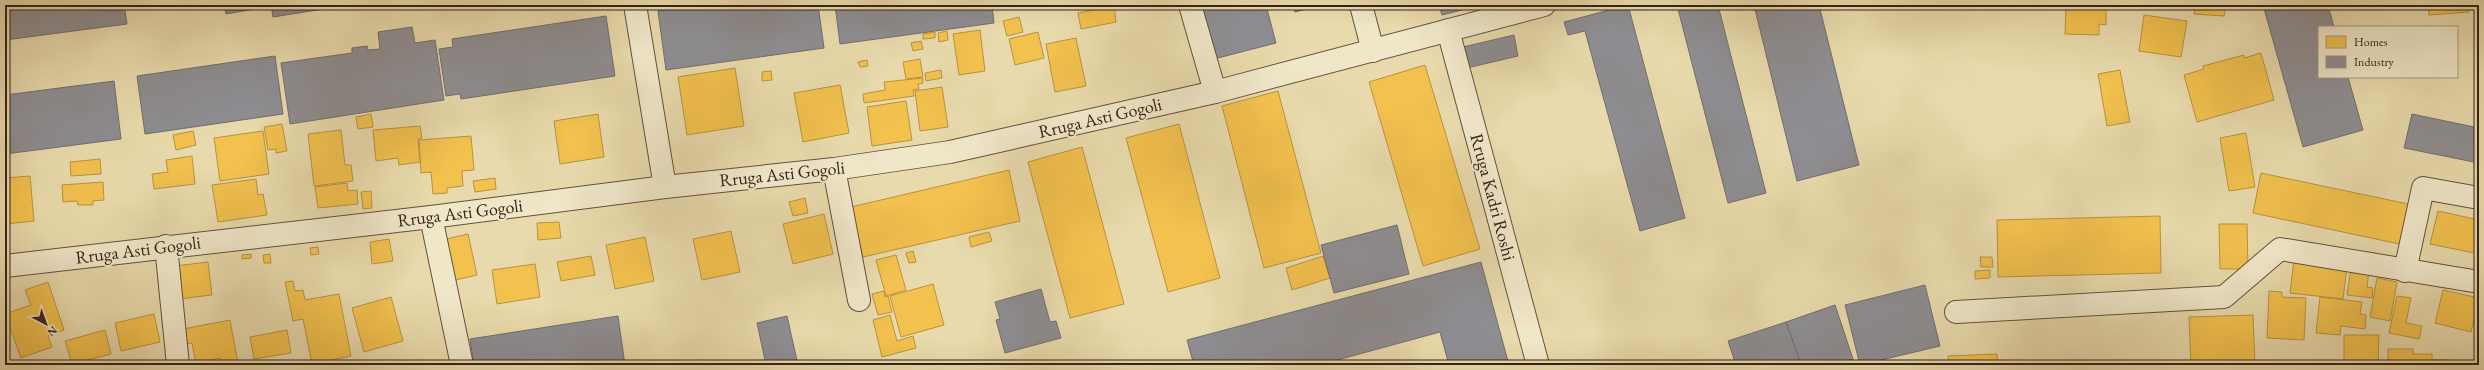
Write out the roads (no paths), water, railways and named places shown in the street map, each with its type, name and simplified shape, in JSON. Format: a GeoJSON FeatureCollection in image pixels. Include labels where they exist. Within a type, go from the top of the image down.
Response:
{"type":"FeatureCollection","features":[{"type":"Feature","properties":{"kind":"street"},"geometry":{"type":"LineString","coordinates":[[635,5],[665,187]]}},
{"type":"Feature","properties":{"kind":"street"},"geometry":{"type":"LineString","coordinates":[[1190,5],[1215,92]]}},
{"type":"Feature","properties":{"kind":"street"},"geometry":{"type":"LineString","coordinates":[[1361,5],[1373,51]]}},
{"type":"Feature","properties":{"kind":"street","name":"Rruga Asti Gogoli"},"geometry":{"type":"LineString","coordinates":[[5,266],[166,246],[431,217],[665,187],[834,169],[950,152],[1215,92],[1544,5]]}},
{"type":"Feature","properties":{"kind":"street","name":"Rruga Kadri Roshi"},"geometry":{"type":"LineString","coordinates":[[1448,30],[1538,365]]}},
{"type":"Feature","properties":{"kind":"street"},"geometry":{"type":"LineString","coordinates":[[834,169],[859,300]]}},
{"type":"Feature","properties":{"kind":"street"},"geometry":{"type":"LineString","coordinates":[[2405,271],[2423,188],[2479,198]]}},
{"type":"Feature","properties":{"kind":"street"},"geometry":{"type":"LineString","coordinates":[[431,217],[462,365]]}},
{"type":"Feature","properties":{"kind":"street"},"geometry":{"type":"LineString","coordinates":[[166,246],[178,365]]}},
{"type":"Feature","properties":{"kind":"street"},"geometry":{"type":"LineString","coordinates":[[1956,312],[2224,297],[2280,249],[2405,271],[2479,282]]}}]}
